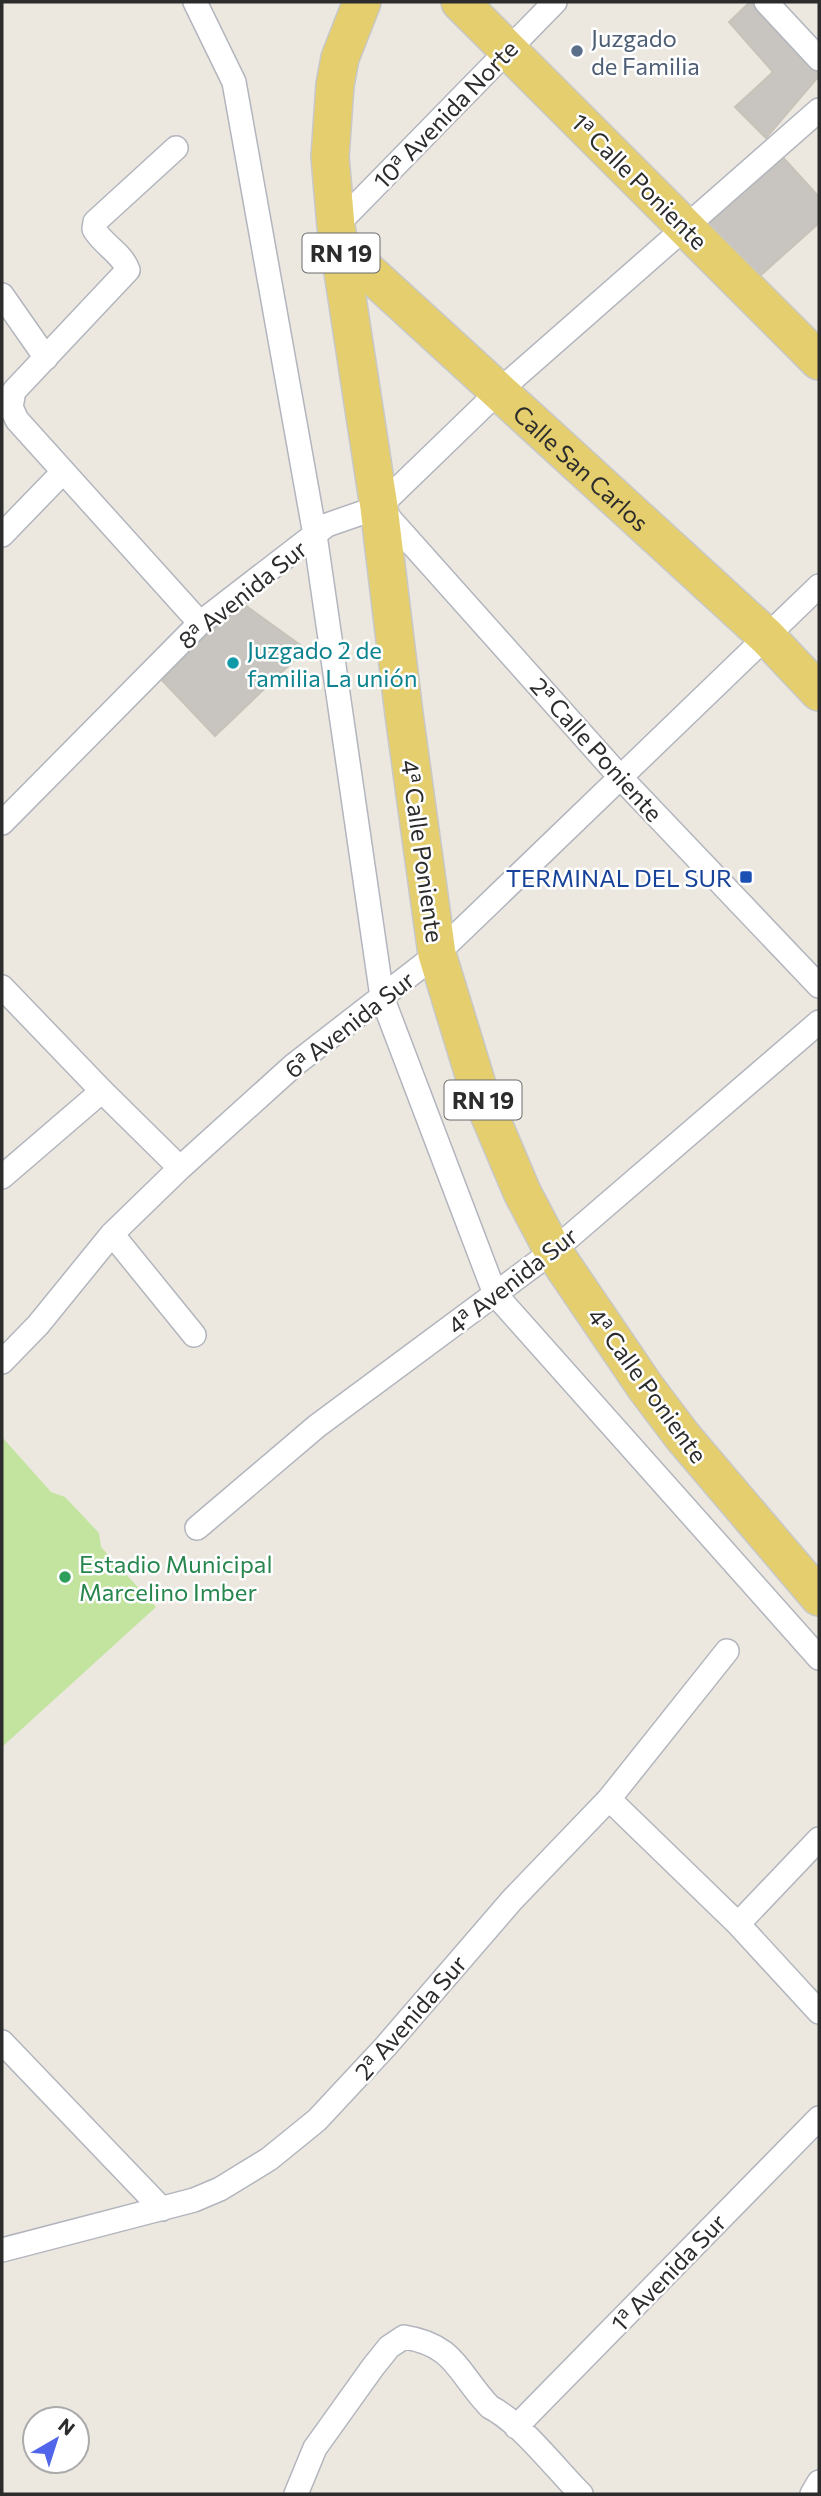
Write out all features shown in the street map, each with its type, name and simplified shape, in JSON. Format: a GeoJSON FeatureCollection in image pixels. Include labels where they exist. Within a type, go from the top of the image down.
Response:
{"type":"FeatureCollection","features":[{"type":"Feature","properties":{"kind":"main road","name":"4ª Calle Poniente"},"geometry":{"type":"LineString","coordinates":[[362,2],[340,58],[335,85],[330,156],[338,236],[379,507],[437,954],[478,1088],[522,1192],[553,1251],[646,1388],[683,1437],[815,1583]]}},
{"type":"Feature","properties":{"kind":"main road","name":"1ª Calle Poniente"},"geometry":{"type":"LineString","coordinates":[[460,2],[819,361]]}},
{"type":"Feature","properties":{"kind":"main road","name":"Calle San Carlos"},"geometry":{"type":"LineString","coordinates":[[338,236],[499,391],[767,637],[819,692]]}},
{"type":"Feature","properties":{"kind":"street"},"geometry":{"type":"LineString","coordinates":[[195,2],[234,82],[315,535],[382,997],[495,1294],[819,1658]]}},
{"type":"Feature","properties":{"kind":"street","name":"10ª Avenida Norte"},"geometry":{"type":"LineString","coordinates":[[338,236],[555,2]]}},
{"type":"Feature","properties":{"kind":"street"},"geometry":{"type":"LineString","coordinates":[[766,2],[819,59]]}},
{"type":"Feature","properties":{"kind":"street","name":"8ª Avenida Sur"},"geometry":{"type":"LineString","coordinates":[[2,823],[200,623],[327,526],[379,507],[499,391],[819,110]]}},
{"type":"Feature","properties":{"kind":"street"},"geometry":{"type":"LineString","coordinates":[[176,148],[95,222],[94,229],[98,236],[125,262],[128,270],[14,391],[10,407],[17,421],[200,623]]}},
{"type":"Feature","properties":{"kind":"street"},"geometry":{"type":"LineString","coordinates":[[2,295],[46,358]]}},
{"type":"Feature","properties":{"kind":"street"},"geometry":{"type":"LineString","coordinates":[[2,535],[63,472]]}},
{"type":"Feature","properties":{"kind":"street","name":"2ª Calle Poniente"},"geometry":{"type":"LineString","coordinates":[[379,507],[621,778],[819,986]]}},
{"type":"Feature","properties":{"kind":"street","name":"6ª Avenida Sur"},"geometry":{"type":"LineString","coordinates":[[2,1362],[38,1325],[112,1234],[180,1168],[294,1065],[437,954],[819,586]]}},
{"type":"Feature","properties":{"kind":"street"},"geometry":{"type":"LineString","coordinates":[[2,987],[180,1168]]}},
{"type":"Feature","properties":{"kind":"street","name":"4ª Avenida Sur"},"geometry":{"type":"LineString","coordinates":[[197,1528],[317,1426],[553,1251],[819,1022]]}},
{"type":"Feature","properties":{"kind":"street"},"geometry":{"type":"LineString","coordinates":[[2,1177],[102,1091]]}},
{"type":"Feature","properties":{"kind":"street"},"geometry":{"type":"LineString","coordinates":[[112,1234],[194,1335]]}},
{"type":"Feature","properties":{"kind":"street","name":"2ª Avenida Sur"},"geometry":{"type":"LineString","coordinates":[[2,2250],[194,2200],[220,2189],[269,2160],[317,2120],[386,2046],[512,1900],[609,1799],[727,1651]]}},
{"type":"Feature","properties":{"kind":"street"},"geometry":{"type":"LineString","coordinates":[[609,1799],[738,1924],[819,2012]]}},
{"type":"Feature","properties":{"kind":"street"},"geometry":{"type":"LineString","coordinates":[[738,1924],[819,1839]]}},
{"type":"Feature","properties":{"kind":"street"},"geometry":{"type":"LineString","coordinates":[[2,2042],[162,2209]]}},
{"type":"Feature","properties":{"kind":"street","name":"1ª Avenida Sur"},"geometry":{"type":"LineString","coordinates":[[516,2427],[819,2118]]}},
{"type":"Feature","properties":{"kind":"street"},"geometry":{"type":"LineString","coordinates":[[296,2494],[315,2448],[389,2347],[404,2337],[420,2340],[447,2354],[477,2394],[516,2427],[581,2494]]}},
{"type":"Feature","properties":{"kind":"street"},"geometry":{"type":"LineString","coordinates":[[812,2494],[819,2482]]}},
{"type":"Feature","properties":{"kind":"green space","name":"Estadio Municipal Marcelino Imber"},"geometry":{"type":"Polygon","coordinates":[[[2,1437],[51,1492],[65,1497],[99,1533],[101,1547],[156,1607],[2,1747],[2,1437]]]}},
{"type":"Feature","properties":{"kind":"building"},"geometry":{"type":"Polygon","coordinates":[[[750,2],[757,2],[819,71],[819,76],[766,138],[735,107],[773,72],[729,22],[750,2]]]}},
{"type":"Feature","properties":{"kind":"building"},"geometry":{"type":"Polygon","coordinates":[[[779,153],[819,197],[819,223],[752,283],[698,224],[779,153]]]}},
{"type":"Feature","properties":{"kind":"building","name":"Juzgado 2 de familia La unión"},"geometry":{"type":"Polygon","coordinates":[[[242,603],[306,649],[215,736],[159,677],[242,603]]]}},
{"type":"Feature","properties":{"kind":"place","name":"Juzgado de Familia"},"geometry":{"type":"Point","coordinates":[577,51]}},
{"type":"Feature","properties":{"kind":"place","name":"Juzgado 2 de familia La unión"},"geometry":{"type":"Point","coordinates":[233,663]}},
{"type":"Feature","properties":{"kind":"place","name":"TERMINAL DEL SUR"},"geometry":{"type":"Point","coordinates":[746,877]}},
{"type":"Feature","properties":{"kind":"place","name":"Estadio Municipal Marcelino Imber"},"geometry":{"type":"Point","coordinates":[65,1577]}}]}
